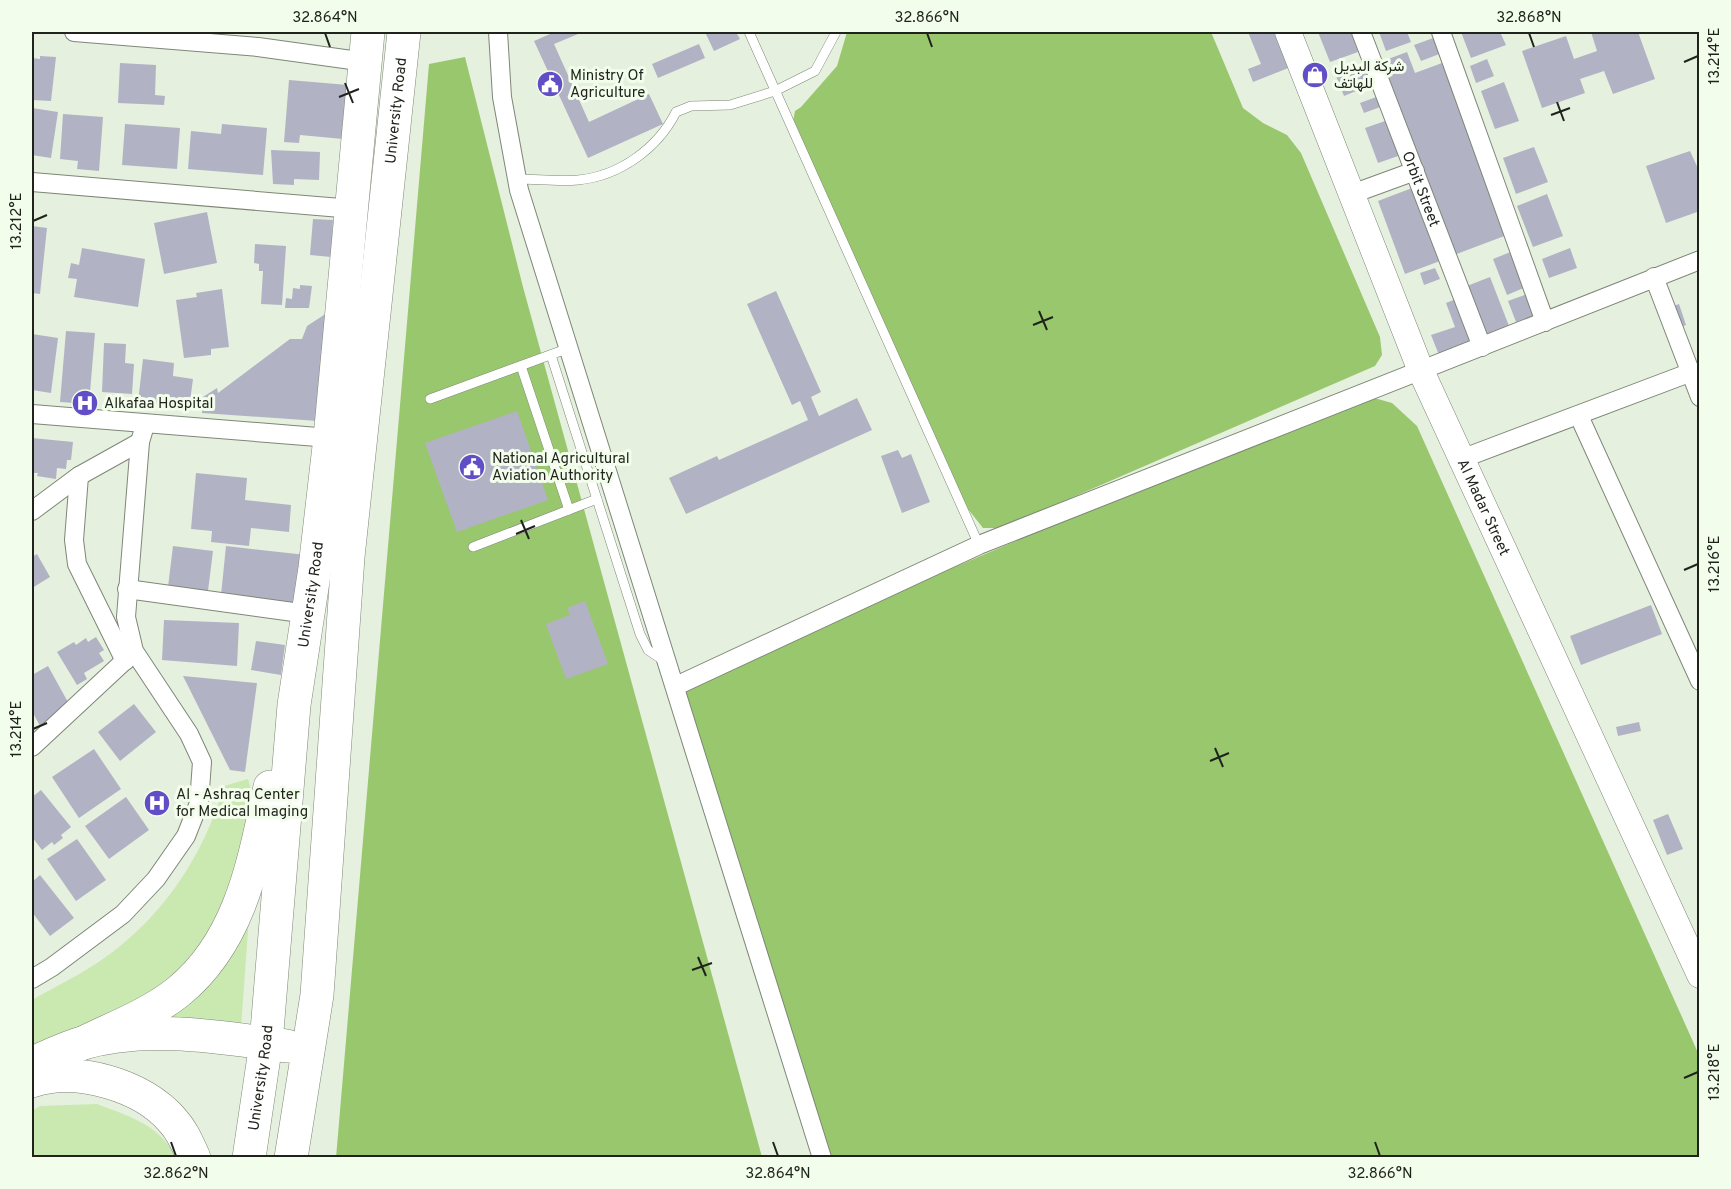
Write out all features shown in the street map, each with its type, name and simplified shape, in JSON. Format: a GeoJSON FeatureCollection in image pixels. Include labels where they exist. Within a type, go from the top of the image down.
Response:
{"type":"FeatureCollection","features":[{"type":"Feature","properties":{"kind":"highway","name":"University Road"},"geometry":{"type":"LineString","coordinates":[[291,1158],[317,995],[348,557],[404,32]]}},
{"type":"Feature","properties":{"kind":"highway","name":"University Road"},"geometry":{"type":"LineString","coordinates":[[249,1158],[266,1043],[294,705],[330,438],[367,47]]}},
{"type":"Feature","properties":{"kind":"highway"},"geometry":{"type":"LineString","coordinates":[[32,1063],[81,1044],[131,1020],[177,992],[227,932],[242,902],[276,757],[294,705]]}},
{"type":"Feature","properties":{"kind":"highway"},"geometry":{"type":"LineString","coordinates":[[312,1158],[318,1061],[317,995]]}},
{"type":"Feature","properties":{"kind":"highway"},"geometry":{"type":"LineString","coordinates":[[81,1044],[144,1034],[182,1035],[307,1049]]}},
{"type":"Feature","properties":{"kind":"highway"},"geometry":{"type":"LineString","coordinates":[[32,1081],[72,1076],[103,1081],[130,1090],[154,1104],[173,1120],[194,1158]]}},
{"type":"Feature","properties":{"kind":"street"},"geometry":{"type":"LineString","coordinates":[[74,32],[259,39],[367,47]]}},
{"type":"Feature","properties":{"kind":"street"},"geometry":{"type":"LineString","coordinates":[[498,32],[502,98],[517,179],[822,1158]]}},
{"type":"Feature","properties":{"kind":"street","name":"Al Madar Street"},"geometry":{"type":"LineString","coordinates":[[1288,32],[1421,371],[1700,975]]}},
{"type":"Feature","properties":{"kind":"street","name":"Orbit Street"},"geometry":{"type":"LineString","coordinates":[[1361,32],[1482,347]]}},
{"type":"Feature","properties":{"kind":"street"},"geometry":{"type":"LineString","coordinates":[[1441,32],[1545,322]]}},
{"type":"Feature","properties":{"kind":"street"},"geometry":{"type":"LineString","coordinates":[[1352,194],[1415,171]]}},
{"type":"Feature","properties":{"kind":"street"},"geometry":{"type":"LineString","coordinates":[[32,182],[353,209]]}},
{"type":"Feature","properties":{"kind":"street"},"geometry":{"type":"LineString","coordinates":[[676,686],[979,545],[1700,260]]}},
{"type":"Feature","properties":{"kind":"street"},"geometry":{"type":"LineString","coordinates":[[1654,277],[1700,397]]}},
{"type":"Feature","properties":{"kind":"street"},"geometry":{"type":"LineString","coordinates":[[1461,459],[1689,373]]}},
{"type":"Feature","properties":{"kind":"street"},"geometry":{"type":"LineString","coordinates":[[32,414],[330,438]]}},
{"type":"Feature","properties":{"kind":"street"},"geometry":{"type":"LineString","coordinates":[[1579,416],[1700,681]]}},
{"type":"Feature","properties":{"kind":"street"},"geometry":{"type":"LineString","coordinates":[[130,656],[126,617],[127,589],[140,442],[145,424]]}},
{"type":"Feature","properties":{"kind":"street"},"geometry":{"type":"LineString","coordinates":[[32,511],[79,476],[140,442]]}},
{"type":"Feature","properties":{"kind":"street"},"geometry":{"type":"LineString","coordinates":[[32,979],[52,967],[123,914],[156,879],[186,836],[199,803],[202,762],[189,734],[130,656],[77,564],[74,540],[79,476]]}},
{"type":"Feature","properties":{"kind":"street"},"geometry":{"type":"LineString","coordinates":[[127,589],[308,614]]}},
{"type":"Feature","properties":{"kind":"street"},"geometry":{"type":"LineString","coordinates":[[32,747],[130,656]]}},
{"type":"Feature","properties":{"kind":"lane"},"geometry":{"type":"LineString","coordinates":[[748,32],[979,545]]}},
{"type":"Feature","properties":{"kind":"lane"},"geometry":{"type":"LineString","coordinates":[[517,179],[579,180],[613,170],[645,153],[667,131],[676,112],[691,106],[730,105],[775,91],[815,71],[836,32]]}},
{"type":"Feature","properties":{"kind":"lane"},"geometry":{"type":"LineString","coordinates":[[430,399],[569,348]]}},
{"type":"Feature","properties":{"kind":"lane"},"geometry":{"type":"LineString","coordinates":[[551,355],[640,634],[648,650],[669,665]]}},
{"type":"Feature","properties":{"kind":"lane"},"geometry":{"type":"LineString","coordinates":[[521,366],[569,510]]}},
{"type":"Feature","properties":{"kind":"lane"},"geometry":{"type":"LineString","coordinates":[[473,548],[597,499]]}},
{"type":"Feature","properties":{"kind":"green space"},"geometry":{"type":"Polygon","coordinates":[[[847,32],[1211,32],[1243,108],[1263,123],[1287,135],[1301,153],[1380,337],[1382,355],[1375,366],[1002,528],[983,528],[968,509],[793,122],[795,111],[837,66],[847,32]]]}},
{"type":"Feature","properties":{"kind":"green space"},"geometry":{"type":"Polygon","coordinates":[[[465,57],[523,287],[762,1157],[336,1158],[429,64],[465,57]]]}},
{"type":"Feature","properties":{"kind":"green space"},"geometry":{"type":"Polygon","coordinates":[[[1360,394],[1392,403],[1417,426],[1699,1055],[1699,1157],[822,1157],[676,686],[1360,394]]]}},
{"type":"Feature","properties":{"kind":"green space"},"geometry":{"type":"Polygon","coordinates":[[[248,779],[259,818],[242,884],[174,983],[32,1051],[32,1000],[103,959],[144,924],[179,883],[193,860],[216,812],[224,786],[248,779]]]}},
{"type":"Feature","properties":{"kind":"green space"},"geometry":{"type":"Polygon","coordinates":[[[249,917],[241,1028],[139,1027],[249,917]]]}},
{"type":"Feature","properties":{"kind":"green space"},"geometry":{"type":"Polygon","coordinates":[[[97,1104],[152,1129],[169,1146],[175,1157],[32,1157],[32,1111],[40,1106],[97,1104]]]}},
{"type":"Feature","properties":{"kind":"building"},"geometry":{"type":"Polygon","coordinates":[[[549,32],[583,32],[554,44],[589,122],[649,94],[663,124],[588,158],[534,41],[550,34],[549,32]]]}},
{"type":"Feature","properties":{"kind":"building"},"geometry":{"type":"Polygon","coordinates":[[[705,32],[736,32],[740,39],[714,51],[705,32]]]}},
{"type":"Feature","properties":{"kind":"building"},"geometry":{"type":"Polygon","coordinates":[[[1248,32],[1283,32],[1296,65],[1253,82],[1248,69],[1261,64],[1248,32]]]}},
{"type":"Feature","properties":{"kind":"building"},"geometry":{"type":"Polygon","coordinates":[[[1318,32],[1351,32],[1358,52],[1330,62],[1318,32]]]}},
{"type":"Feature","properties":{"kind":"building"},"geometry":{"type":"Polygon","coordinates":[[[1379,32],[1407,32],[1411,42],[1386,51],[1379,32]]]}},
{"type":"Feature","properties":{"kind":"building"},"geometry":{"type":"Polygon","coordinates":[[[1461,32],[1500,32],[1506,45],[1471,58],[1461,32]]]}},
{"type":"Feature","properties":{"kind":"building"},"geometry":{"type":"Polygon","coordinates":[[[1591,32],[1638,32],[1655,79],[1613,94],[1604,71],[1580,79],[1585,93],[1542,108],[1522,51],[1566,36],[1574,59],[1597,51],[1591,32]]]}},
{"type":"Feature","properties":{"kind":"building"},"geometry":{"type":"Polygon","coordinates":[[[1436,37],[1442,53],[1421,61],[1414,45],[1436,37]]]}},
{"type":"Feature","properties":{"kind":"building"},"geometry":{"type":"Polygon","coordinates":[[[699,44],[705,58],[658,78],[652,64],[699,44]]]}},
{"type":"Feature","properties":{"kind":"building"},"geometry":{"type":"Polygon","coordinates":[[[1407,52],[1415,73],[1442,63],[1507,235],[1454,255],[1380,62],[1407,52]]]}},
{"type":"Feature","properties":{"kind":"building"},"geometry":{"type":"Polygon","coordinates":[[[40,56],[56,57],[51,101],[32,100],[32,58],[40,59],[40,56]]]}},
{"type":"Feature","properties":{"kind":"building"},"geometry":{"type":"Polygon","coordinates":[[[1487,59],[1494,76],[1476,83],[1470,66],[1487,59]]]}},
{"type":"Feature","properties":{"kind":"building"},"geometry":{"type":"Polygon","coordinates":[[[120,63],[156,65],[155,95],[165,96],[164,105],[118,103],[120,63]]]}},
{"type":"Feature","properties":{"kind":"building"},"geometry":{"type":"Polygon","coordinates":[[[1366,65],[1373,84],[1344,96],[1336,76],[1366,65]]]}},
{"type":"Feature","properties":{"kind":"building"},"geometry":{"type":"Polygon","coordinates":[[[289,80],[348,85],[343,139],[300,135],[299,143],[284,142],[289,80]]]}},
{"type":"Feature","properties":{"kind":"building"},"geometry":{"type":"Polygon","coordinates":[[[1504,82],[1519,121],[1495,129],[1481,91],[1504,82]]]}},
{"type":"Feature","properties":{"kind":"building"},"geometry":{"type":"Polygon","coordinates":[[[1379,96],[1383,106],[1364,113],[1360,103],[1379,96]]]}},
{"type":"Feature","properties":{"kind":"building"},"geometry":{"type":"Polygon","coordinates":[[[32,108],[58,112],[51,158],[32,155],[32,108]]]}},
{"type":"Feature","properties":{"kind":"building"},"geometry":{"type":"Polygon","coordinates":[[[63,114],[103,117],[99,171],[77,169],[78,161],[60,159],[63,114]]]}},
{"type":"Feature","properties":{"kind":"building"},"geometry":{"type":"Polygon","coordinates":[[[1388,120],[1401,155],[1378,163],[1365,128],[1388,120]]]}},
{"type":"Feature","properties":{"kind":"building"},"geometry":{"type":"Polygon","coordinates":[[[125,124],[180,128],[177,169],[122,165],[125,124]]]}},
{"type":"Feature","properties":{"kind":"building"},"geometry":{"type":"Polygon","coordinates":[[[222,124],[267,128],[263,175],[188,169],[191,131],[221,134],[222,124]]]}},
{"type":"Feature","properties":{"kind":"building"},"geometry":{"type":"Polygon","coordinates":[[[1534,147],[1548,182],[1516,194],[1503,158],[1534,147]]]}},
{"type":"Feature","properties":{"kind":"building"},"geometry":{"type":"Polygon","coordinates":[[[271,150],[320,152],[319,180],[294,179],[294,185],[273,184],[271,150]]]}},
{"type":"Feature","properties":{"kind":"building"},"geometry":{"type":"Polygon","coordinates":[[[1690,151],[1700,173],[1700,211],[1666,223],[1646,166],[1690,151]]]}},
{"type":"Feature","properties":{"kind":"building"},"geometry":{"type":"Polygon","coordinates":[[[1412,188],[1440,261],[1405,274],[1378,201],[1412,188]]]}},
{"type":"Feature","properties":{"kind":"building"},"geometry":{"type":"Polygon","coordinates":[[[1547,194],[1563,236],[1533,247],[1517,206],[1547,194]]]}},
{"type":"Feature","properties":{"kind":"building"},"geometry":{"type":"Polygon","coordinates":[[[207,212],[217,263],[164,274],[154,223],[207,212]]]}},
{"type":"Feature","properties":{"kind":"building"},"geometry":{"type":"Polygon","coordinates":[[[313,219],[333,220],[331,257],[310,255],[313,219]]]}},
{"type":"Feature","properties":{"kind":"building"},"geometry":{"type":"Polygon","coordinates":[[[32,226],[47,228],[40,294],[32,293],[32,226]]]}},
{"type":"Feature","properties":{"kind":"building"},"geometry":{"type":"Polygon","coordinates":[[[255,244],[286,246],[282,305],[261,304],[263,271],[259,271],[259,264],[254,263],[255,244]]]}},
{"type":"Feature","properties":{"kind":"building"},"geometry":{"type":"Polygon","coordinates":[[[82,248],[145,259],[138,307],[74,297],[77,279],[68,278],[71,263],[79,265],[82,248]]]}},
{"type":"Feature","properties":{"kind":"building"},"geometry":{"type":"Polygon","coordinates":[[[1570,248],[1577,268],[1549,278],[1542,259],[1570,248]]]}},
{"type":"Feature","properties":{"kind":"building"},"geometry":{"type":"Polygon","coordinates":[[[1513,251],[1526,287],[1507,295],[1493,259],[1513,251]]]}},
{"type":"Feature","properties":{"kind":"building"},"geometry":{"type":"Polygon","coordinates":[[[1435,268],[1440,279],[1424,285],[1420,273],[1435,268]]]}},
{"type":"Feature","properties":{"kind":"building"},"geometry":{"type":"Polygon","coordinates":[[[1490,277],[1509,326],[1486,336],[1467,286],[1490,277]]]}},
{"type":"Feature","properties":{"kind":"building"},"geometry":{"type":"Polygon","coordinates":[[[300,285],[312,286],[309,308],[285,308],[286,298],[292,299],[293,288],[300,289],[300,285]]]}},
{"type":"Feature","properties":{"kind":"building"},"geometry":{"type":"Polygon","coordinates":[[[222,289],[229,347],[211,349],[211,355],[184,358],[176,300],[197,297],[196,293],[222,289]]]}},
{"type":"Feature","properties":{"kind":"building"},"geometry":{"type":"Polygon","coordinates":[[[776,291],[821,392],[811,397],[819,416],[857,398],[872,430],[686,514],[669,478],[717,456],[719,460],[808,420],[800,401],[792,405],[747,304],[776,291]]]}},
{"type":"Feature","properties":{"kind":"building"},"geometry":{"type":"Polygon","coordinates":[[[1530,293],[1538,314],[1516,322],[1508,301],[1530,293]]]}},
{"type":"Feature","properties":{"kind":"building"},"geometry":{"type":"Polygon","coordinates":[[[1461,297],[1479,346],[1441,360],[1431,335],[1455,327],[1446,303],[1461,297]]]}},
{"type":"Feature","properties":{"kind":"building"},"geometry":{"type":"Polygon","coordinates":[[[1679,304],[1686,325],[1678,328],[1671,307],[1679,304]]]}},
{"type":"Feature","properties":{"kind":"building"},"geometry":{"type":"Polygon","coordinates":[[[327,313],[318,421],[202,413],[203,397],[217,388],[218,393],[290,339],[302,339],[307,326],[327,313]]]}},
{"type":"Feature","properties":{"kind":"building"},"geometry":{"type":"Polygon","coordinates":[[[66,331],[95,333],[89,404],[60,402],[66,331]]]}},
{"type":"Feature","properties":{"kind":"building"},"geometry":{"type":"Polygon","coordinates":[[[32,334],[58,338],[51,393],[32,390],[32,334]]]}},
{"type":"Feature","properties":{"kind":"building"},"geometry":{"type":"Polygon","coordinates":[[[104,343],[126,344],[125,363],[134,364],[132,394],[102,392],[104,343]]]}},
{"type":"Feature","properties":{"kind":"building"},"geometry":{"type":"Polygon","coordinates":[[[143,359],[174,363],[173,376],[193,379],[189,409],[138,402],[143,359]]]}},
{"type":"Feature","properties":{"kind":"building"},"geometry":{"type":"Polygon","coordinates":[[[517,411],[548,500],[457,532],[425,443],[517,411]]]}},
{"type":"Feature","properties":{"kind":"building"},"geometry":{"type":"Polygon","coordinates":[[[32,438],[73,442],[71,460],[67,460],[66,469],[57,468],[56,479],[32,473],[32,438]]]}},
{"type":"Feature","properties":{"kind":"building"},"geometry":{"type":"Polygon","coordinates":[[[898,450],[902,458],[911,454],[930,502],[902,513],[881,456],[898,450]]]}},
{"type":"Feature","properties":{"kind":"building"},"geometry":{"type":"Polygon","coordinates":[[[196,473],[247,478],[245,500],[291,505],[289,532],[251,528],[249,546],[211,542],[212,531],[191,529],[196,473]]]}},
{"type":"Feature","properties":{"kind":"building"},"geometry":{"type":"Polygon","coordinates":[[[173,546],[213,551],[208,591],[168,587],[173,546]]]}},
{"type":"Feature","properties":{"kind":"building"},"geometry":{"type":"Polygon","coordinates":[[[226,546],[306,555],[301,604],[221,595],[226,546]]]}},
{"type":"Feature","properties":{"kind":"building"},"geometry":{"type":"Polygon","coordinates":[[[37,554],[50,577],[32,588],[32,557],[37,554]]]}},
{"type":"Feature","properties":{"kind":"building"},"geometry":{"type":"Polygon","coordinates":[[[585,601],[608,664],[566,679],[546,624],[570,615],[567,608],[585,601]]]}},
{"type":"Feature","properties":{"kind":"building"},"geometry":{"type":"Polygon","coordinates":[[[1651,605],[1662,634],[1581,665],[1570,636],[1651,605]]]}},
{"type":"Feature","properties":{"kind":"building"},"geometry":{"type":"Polygon","coordinates":[[[164,620],[239,623],[237,666],[162,660],[164,620]]]}},
{"type":"Feature","properties":{"kind":"building"},"geometry":{"type":"Polygon","coordinates":[[[96,637],[104,650],[99,653],[104,661],[84,673],[87,679],[77,685],[57,652],[74,642],[76,645],[86,638],[88,642],[96,637]]]}},
{"type":"Feature","properties":{"kind":"building"},"geometry":{"type":"Polygon","coordinates":[[[256,641],[285,645],[281,675],[251,670],[256,641]]]}},
{"type":"Feature","properties":{"kind":"building"},"geometry":{"type":"Polygon","coordinates":[[[48,666],[69,704],[63,712],[40,726],[32,711],[32,675],[48,666]]]}},
{"type":"Feature","properties":{"kind":"building"},"geometry":{"type":"Polygon","coordinates":[[[183,676],[257,683],[245,772],[230,770],[183,676]]]}},
{"type":"Feature","properties":{"kind":"building"},"geometry":{"type":"Polygon","coordinates":[[[134,704],[156,732],[120,761],[98,732],[134,704]]]}},
{"type":"Feature","properties":{"kind":"building"},"geometry":{"type":"Polygon","coordinates":[[[1639,722],[1641,731],[1618,736],[1616,727],[1639,722]]]}},
{"type":"Feature","properties":{"kind":"building"},"geometry":{"type":"Polygon","coordinates":[[[94,749],[121,789],[79,818],[52,777],[94,749]]]}},
{"type":"Feature","properties":{"kind":"building"},"geometry":{"type":"Polygon","coordinates":[[[41,790],[71,827],[61,835],[63,838],[54,845],[52,842],[42,850],[32,837],[32,797],[41,790]]]}},
{"type":"Feature","properties":{"kind":"building"},"geometry":{"type":"Polygon","coordinates":[[[126,797],[149,830],[109,859],[85,826],[126,797]]]}},
{"type":"Feature","properties":{"kind":"building"},"geometry":{"type":"Polygon","coordinates":[[[1668,814],[1683,849],[1667,855],[1653,820],[1668,814]]]}},
{"type":"Feature","properties":{"kind":"building"},"geometry":{"type":"Polygon","coordinates":[[[77,839],[106,880],[76,901],[47,859],[77,839]]]}},
{"type":"Feature","properties":{"kind":"building"},"geometry":{"type":"Polygon","coordinates":[[[40,875],[74,918],[50,936],[32,912],[32,882],[40,875]]]}},
{"type":"Feature","properties":{"kind":"place","name":"شركة البديل للهاتف"},"geometry":{"type":"Point","coordinates":[1315,75]}},
{"type":"Feature","properties":{"kind":"place","name":"Ministry Of Agriculture"},"geometry":{"type":"Point","coordinates":[550,84]}},
{"type":"Feature","properties":{"kind":"place","name":"Alkafaa Hospital"},"geometry":{"type":"Point","coordinates":[85,403]}},
{"type":"Feature","properties":{"kind":"place","name":"National Agricultural Aviation Authority"},"geometry":{"type":"Point","coordinates":[472,467]}},
{"type":"Feature","properties":{"kind":"place","name":"Al - Ashraq Center for Medical Imaging"},"geometry":{"type":"Point","coordinates":[157,803]}}]}
